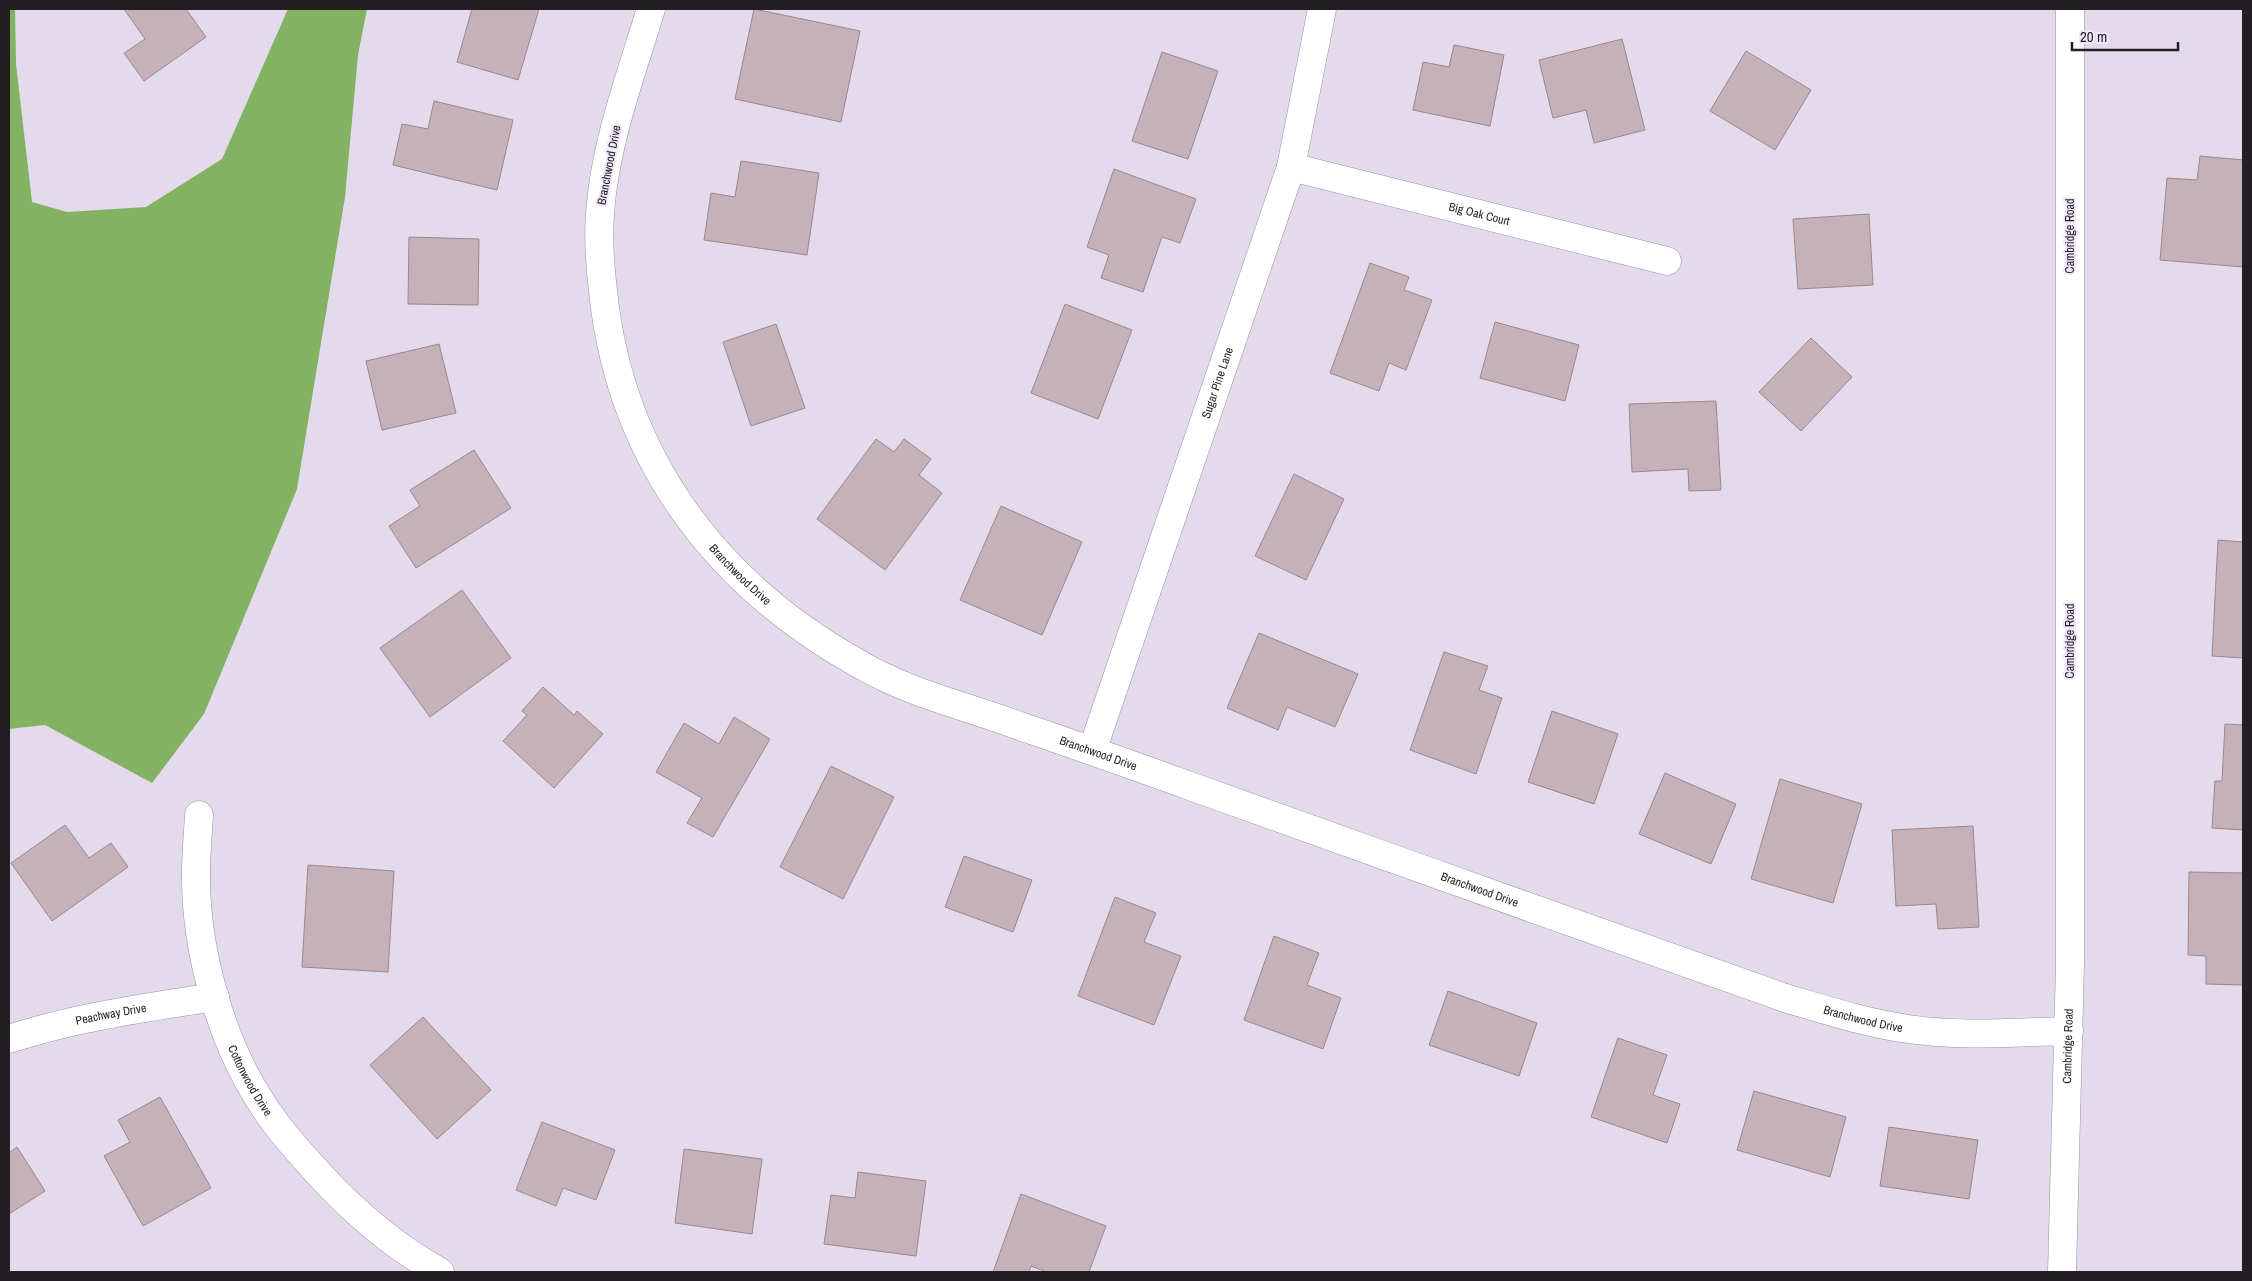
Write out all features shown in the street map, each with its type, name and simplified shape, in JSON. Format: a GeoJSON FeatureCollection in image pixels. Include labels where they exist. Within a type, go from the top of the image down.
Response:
{"type":"FeatureCollection","features":[{"type":"Feature","properties":{"kind":"street","name":"Branchwood Drive"},"geometry":{"type":"LineString","coordinates":[[651,9],[607,162],[600,214],[601,271],[606,325],[620,378],[639,434],[659,474],[688,519],[720,556],[764,598],[815,638],[863,667],[912,689],[1092,751],[1785,998],[1865,1022],[1908,1029],[1952,1033],[2069,1031]]}},
{"type":"Feature","properties":{"kind":"street","name":"Sugar Pine Lane"},"geometry":{"type":"LineString","coordinates":[[1092,751],[1291,167],[1322,9]]}},
{"type":"Feature","properties":{"kind":"street","name":"Cambridge Road"},"geometry":{"type":"LineString","coordinates":[[2062,1272],[2069,1031],[2070,9]]}},
{"type":"Feature","properties":{"kind":"street","name":"Big Oak Court"},"geometry":{"type":"LineString","coordinates":[[1291,167],[1666,261]]}},
{"type":"Feature","properties":{"kind":"street","name":"Cottonwood Drive"},"geometry":{"type":"LineString","coordinates":[[199,816],[196,873],[200,932],[215,998],[236,1055],[261,1102],[294,1147],[336,1192],[378,1230],[440,1272]]}},
{"type":"Feature","properties":{"kind":"street","name":"Peachway Drive"},"geometry":{"type":"LineString","coordinates":[[9,1038],[63,1022],[121,1011],[215,998]]}},
{"type":"Feature","properties":{"kind":"green space"},"geometry":{"type":"Polygon","coordinates":[[[9,9],[15,9],[16,64],[32,202],[67,212],[146,207],[222,159],[288,9],[367,9],[358,55],[345,197],[297,489],[204,714],[152,783],[45,725],[9,729],[9,9]]]}},
{"type":"Feature","properties":{"kind":"building"},"geometry":{"type":"Polygon","coordinates":[[[124,9],[186,9],[206,37],[144,81],[124,53],[145,39],[124,9]]]}},
{"type":"Feature","properties":{"kind":"building"},"geometry":{"type":"Polygon","coordinates":[[[472,9],[539,9],[518,80],[457,62],[472,9]]]}},
{"type":"Feature","properties":{"kind":"building"},"geometry":{"type":"Polygon","coordinates":[[[754,9],[860,31],[841,122],[735,99],[754,9]]]}},
{"type":"Feature","properties":{"kind":"building"},"geometry":{"type":"Polygon","coordinates":[[[1622,39],[1645,130],[1594,143],[1586,110],[1553,118],[1539,60],[1622,39]]]}},
{"type":"Feature","properties":{"kind":"building"},"geometry":{"type":"Polygon","coordinates":[[[1454,45],[1504,55],[1490,126],[1413,110],[1423,62],[1449,67],[1454,45]]]}},
{"type":"Feature","properties":{"kind":"building"},"geometry":{"type":"Polygon","coordinates":[[[1746,51],[1811,90],[1775,150],[1710,111],[1746,51]]]}},
{"type":"Feature","properties":{"kind":"building"},"geometry":{"type":"Polygon","coordinates":[[[1162,52],[1218,71],[1188,159],[1132,141],[1162,52]]]}},
{"type":"Feature","properties":{"kind":"building"},"geometry":{"type":"Polygon","coordinates":[[[434,101],[513,120],[497,190],[393,165],[402,124],[428,129],[434,101]]]}},
{"type":"Feature","properties":{"kind":"building"},"geometry":{"type":"Polygon","coordinates":[[[2200,156],[2243,160],[2243,267],[2160,260],[2167,178],[2197,180],[2200,156]]]}},
{"type":"Feature","properties":{"kind":"building"},"geometry":{"type":"Polygon","coordinates":[[[741,161],[819,173],[807,255],[704,240],[711,193],[735,197],[741,161]]]}},
{"type":"Feature","properties":{"kind":"building"},"geometry":{"type":"Polygon","coordinates":[[[1114,169],[1196,199],[1180,243],[1162,237],[1143,292],[1101,278],[1109,255],[1087,247],[1114,169]]]}},
{"type":"Feature","properties":{"kind":"building"},"geometry":{"type":"Polygon","coordinates":[[[1869,214],[1873,285],[1798,289],[1793,219],[1869,214]]]}},
{"type":"Feature","properties":{"kind":"building"},"geometry":{"type":"Polygon","coordinates":[[[409,237],[479,239],[478,305],[408,304],[409,237]]]}},
{"type":"Feature","properties":{"kind":"building"},"geometry":{"type":"Polygon","coordinates":[[[1370,263],[1409,277],[1404,290],[1432,300],[1406,370],[1389,363],[1379,391],[1330,373],[1370,263]]]}},
{"type":"Feature","properties":{"kind":"building"},"geometry":{"type":"Polygon","coordinates":[[[1065,304],[1132,330],[1098,419],[1031,393],[1065,304]]]}},
{"type":"Feature","properties":{"kind":"building"},"geometry":{"type":"Polygon","coordinates":[[[1495,322],[1579,345],[1565,401],[1480,378],[1495,322]]]}},
{"type":"Feature","properties":{"kind":"building"},"geometry":{"type":"Polygon","coordinates":[[[776,324],[805,408],[751,426],[723,342],[776,324]]]}},
{"type":"Feature","properties":{"kind":"building"},"geometry":{"type":"Polygon","coordinates":[[[1811,338],[1852,377],[1801,431],[1759,392],[1811,338]]]}},
{"type":"Feature","properties":{"kind":"building"},"geometry":{"type":"Polygon","coordinates":[[[439,344],[456,413],[382,430],[366,361],[439,344]]]}},
{"type":"Feature","properties":{"kind":"building"},"geometry":{"type":"Polygon","coordinates":[[[1716,401],[1721,490],[1689,491],[1688,469],[1632,472],[1629,404],[1716,401]]]}},
{"type":"Feature","properties":{"kind":"building"},"geometry":{"type":"Polygon","coordinates":[[[876,439],[894,452],[904,439],[931,459],[919,475],[942,493],[885,570],[817,519],[876,439]]]}},
{"type":"Feature","properties":{"kind":"building"},"geometry":{"type":"Polygon","coordinates":[[[474,450],[511,508],[416,568],[389,526],[420,506],[410,490],[474,450]]]}},
{"type":"Feature","properties":{"kind":"building"},"geometry":{"type":"Polygon","coordinates":[[[1294,474],[1344,499],[1306,580],[1255,556],[1294,474]]]}},
{"type":"Feature","properties":{"kind":"building"},"geometry":{"type":"Polygon","coordinates":[[[1001,506],[1082,542],[1042,635],[960,600],[1001,506]]]}},
{"type":"Feature","properties":{"kind":"building"},"geometry":{"type":"Polygon","coordinates":[[[2218,540],[2243,542],[2243,658],[2212,656],[2218,540]]]}},
{"type":"Feature","properties":{"kind":"building"},"geometry":{"type":"Polygon","coordinates":[[[462,590],[511,658],[430,717],[380,648],[462,590]]]}},
{"type":"Feature","properties":{"kind":"building"},"geometry":{"type":"Polygon","coordinates":[[[1259,633],[1358,674],[1335,727],[1287,707],[1278,730],[1227,708],[1259,633]]]}},
{"type":"Feature","properties":{"kind":"building"},"geometry":{"type":"Polygon","coordinates":[[[1444,652],[1488,666],[1479,690],[1502,698],[1476,774],[1410,750],[1444,652]]]}},
{"type":"Feature","properties":{"kind":"building"},"geometry":{"type":"Polygon","coordinates":[[[543,687],[574,715],[577,711],[603,734],[554,788],[503,741],[527,715],[522,711],[543,687]]]}},
{"type":"Feature","properties":{"kind":"building"},"geometry":{"type":"Polygon","coordinates":[[[1552,711],[1618,734],[1594,804],[1528,782],[1552,711]]]}},
{"type":"Feature","properties":{"kind":"building"},"geometry":{"type":"Polygon","coordinates":[[[734,717],[770,739],[713,837],[687,823],[702,798],[656,772],[684,723],[719,744],[734,717]]]}},
{"type":"Feature","properties":{"kind":"building"},"geometry":{"type":"Polygon","coordinates":[[[2225,724],[2243,725],[2243,830],[2212,828],[2215,781],[2222,781],[2225,724]]]}},
{"type":"Feature","properties":{"kind":"building"},"geometry":{"type":"Polygon","coordinates":[[[831,766],[894,797],[843,899],[780,867],[831,766]]]}},
{"type":"Feature","properties":{"kind":"building"},"geometry":{"type":"Polygon","coordinates":[[[1665,773],[1736,804],[1711,864],[1639,834],[1665,773]]]}},
{"type":"Feature","properties":{"kind":"building"},"geometry":{"type":"Polygon","coordinates":[[[1780,779],[1862,804],[1833,903],[1751,879],[1780,779]]]}},
{"type":"Feature","properties":{"kind":"building"},"geometry":{"type":"Polygon","coordinates":[[[65,825],[89,858],[111,843],[128,867],[52,921],[11,863],[65,825]]]}},
{"type":"Feature","properties":{"kind":"building"},"geometry":{"type":"Polygon","coordinates":[[[1973,826],[1979,927],[1938,929],[1936,904],[1896,906],[1892,830],[1973,826]]]}},
{"type":"Feature","properties":{"kind":"building"},"geometry":{"type":"Polygon","coordinates":[[[964,856],[1032,880],[1013,932],[945,907],[964,856]]]}},
{"type":"Feature","properties":{"kind":"building"},"geometry":{"type":"Polygon","coordinates":[[[308,865],[394,871],[388,972],[302,967],[308,865]]]}},
{"type":"Feature","properties":{"kind":"building"},"geometry":{"type":"Polygon","coordinates":[[[2189,872],[2243,873],[2243,985],[2206,984],[2206,956],[2188,955],[2189,872]]]}},
{"type":"Feature","properties":{"kind":"building"},"geometry":{"type":"Polygon","coordinates":[[[1115,897],[1156,913],[1144,942],[1181,956],[1154,1025],[1078,996],[1115,897]]]}},
{"type":"Feature","properties":{"kind":"building"},"geometry":{"type":"Polygon","coordinates":[[[1274,936],[1319,953],[1307,985],[1341,998],[1323,1049],[1244,1020],[1274,936]]]}},
{"type":"Feature","properties":{"kind":"building"},"geometry":{"type":"Polygon","coordinates":[[[1448,991],[1537,1023],[1519,1076],[1429,1045],[1448,991]]]}},
{"type":"Feature","properties":{"kind":"building"},"geometry":{"type":"Polygon","coordinates":[[[423,1017],[491,1090],[437,1139],[370,1065],[423,1017]]]}},
{"type":"Feature","properties":{"kind":"building"},"geometry":{"type":"Polygon","coordinates":[[[1618,1038],[1667,1055],[1653,1095],[1680,1104],[1667,1143],[1591,1117],[1618,1038]]]}},
{"type":"Feature","properties":{"kind":"building"},"geometry":{"type":"Polygon","coordinates":[[[1754,1091],[1846,1117],[1830,1177],[1737,1150],[1754,1091]]]}},
{"type":"Feature","properties":{"kind":"building"},"geometry":{"type":"Polygon","coordinates":[[[160,1097],[211,1188],[143,1226],[104,1156],[130,1142],[118,1120],[160,1097]]]}},
{"type":"Feature","properties":{"kind":"building"},"geometry":{"type":"Polygon","coordinates":[[[542,1122],[615,1150],[596,1200],[563,1188],[556,1206],[516,1190],[542,1122]]]}},
{"type":"Feature","properties":{"kind":"building"},"geometry":{"type":"Polygon","coordinates":[[[1889,1127],[1978,1140],[1969,1199],[1880,1186],[1889,1127]]]}},
{"type":"Feature","properties":{"kind":"building"},"geometry":{"type":"Polygon","coordinates":[[[17,1147],[45,1191],[9,1214],[9,1153],[17,1147]]]}},
{"type":"Feature","properties":{"kind":"building"},"geometry":{"type":"Polygon","coordinates":[[[684,1149],[762,1159],[752,1234],[675,1223],[684,1149]]]}},
{"type":"Feature","properties":{"kind":"building"},"geometry":{"type":"Polygon","coordinates":[[[858,1172],[926,1181],[916,1256],[824,1244],[831,1195],[855,1198],[858,1172]]]}},
{"type":"Feature","properties":{"kind":"building"},"geometry":{"type":"Polygon","coordinates":[[[1021,1194],[1106,1226],[1089,1272],[1047,1272],[1031,1266],[1029,1272],[993,1272],[1021,1194]]]}}]}
